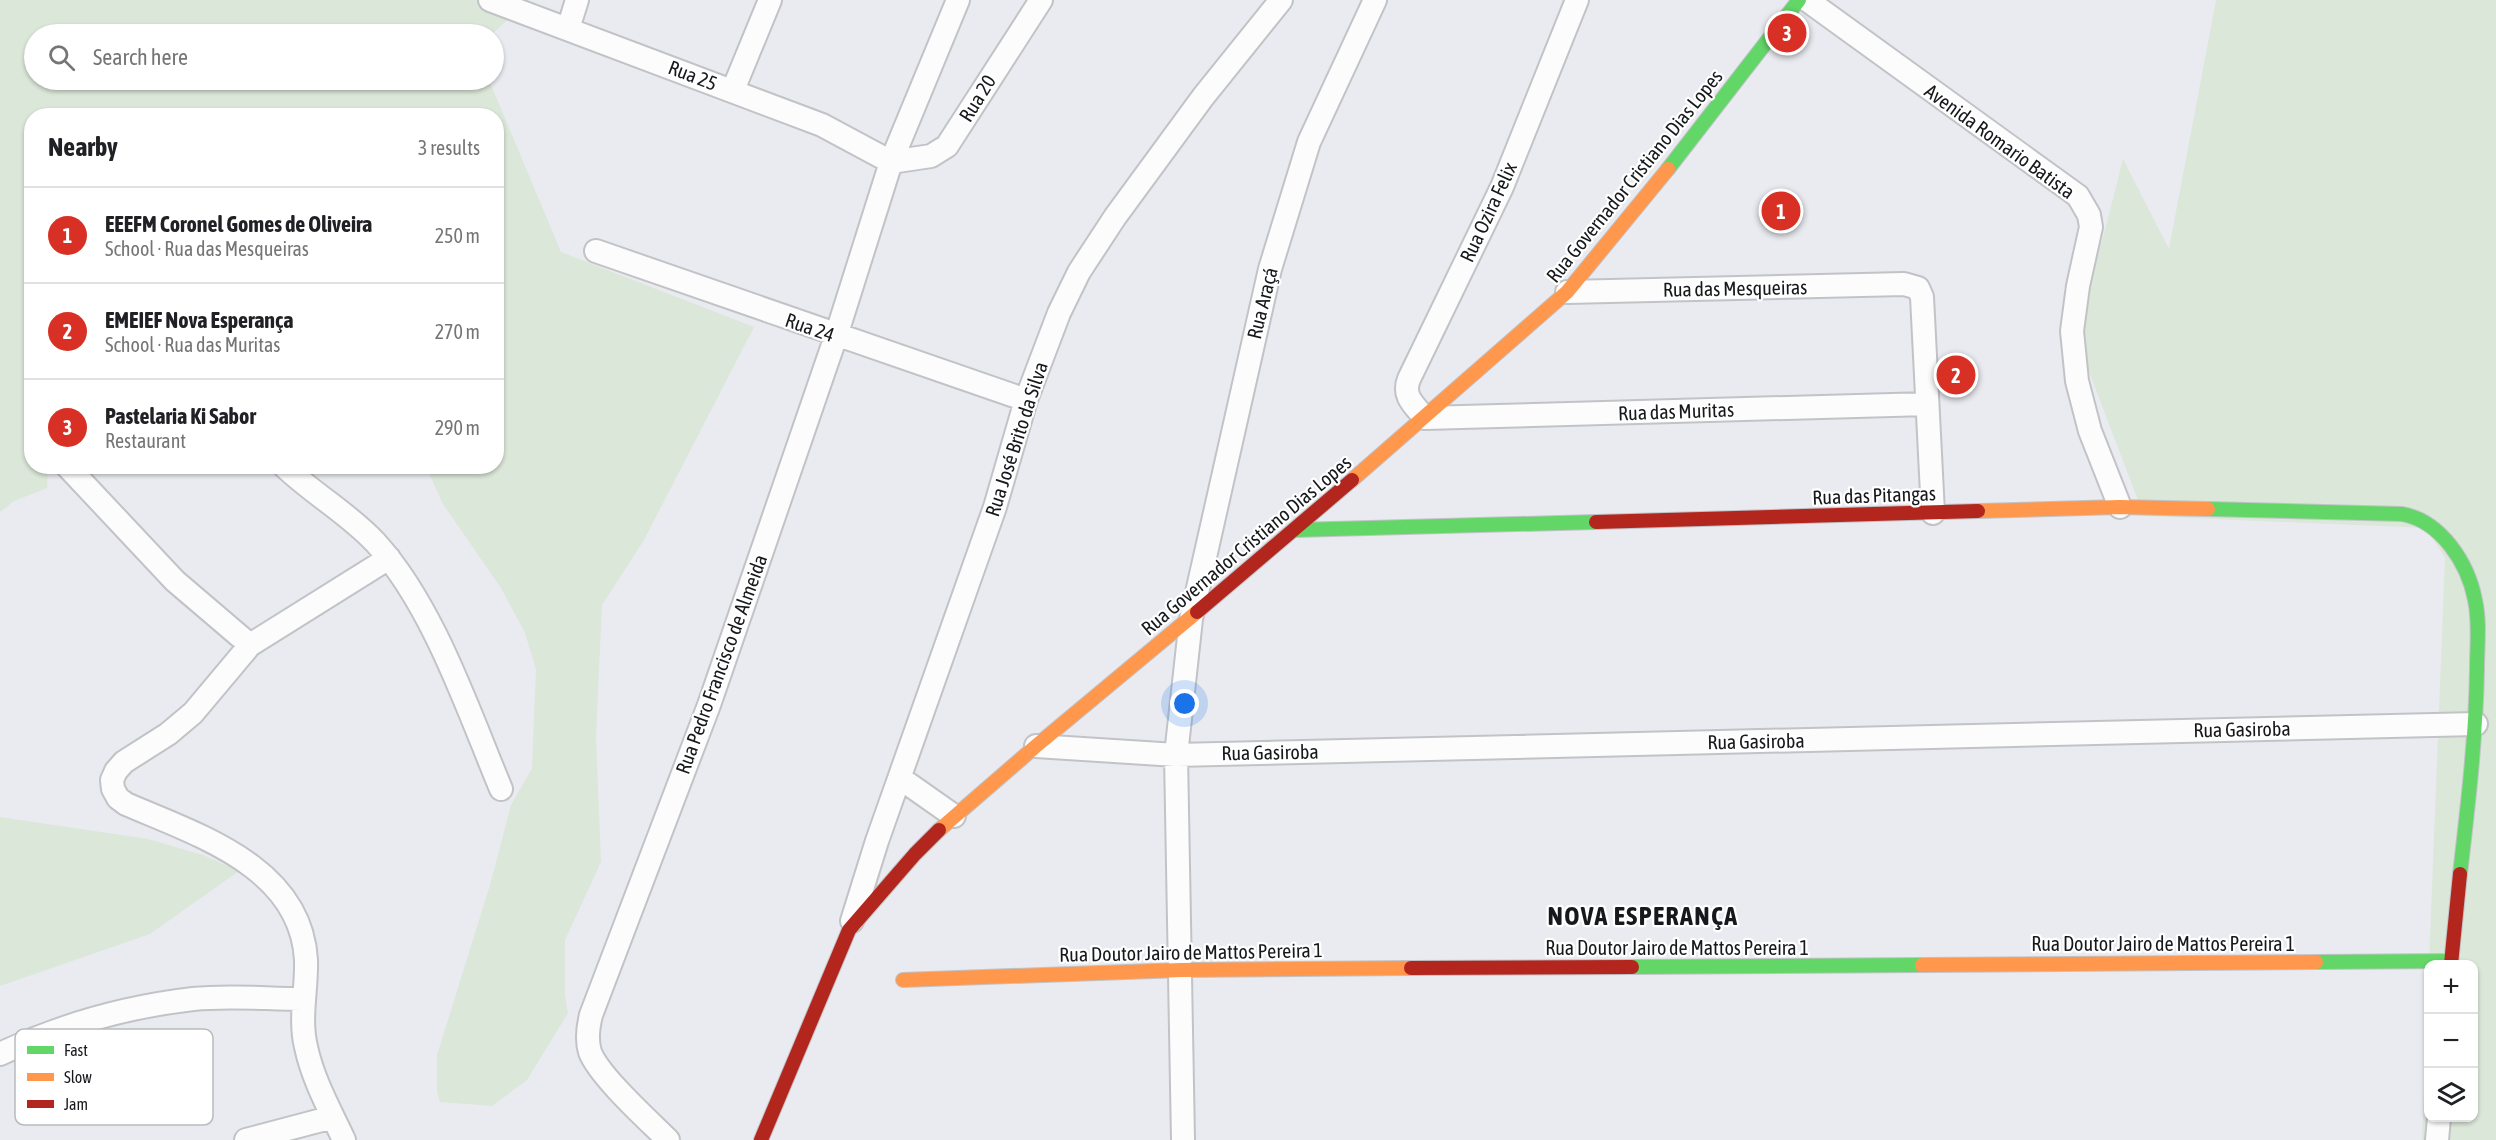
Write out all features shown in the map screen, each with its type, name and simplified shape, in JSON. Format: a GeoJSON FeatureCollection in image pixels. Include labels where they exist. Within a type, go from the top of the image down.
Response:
{"type":"FeatureCollection","features":[{"type":"Feature","properties":{"kind":"street","name":"Rua 25"},"geometry":{"type":"LineString","coordinates":[[490,0],[822,124],[891,162]]}},
{"type":"Feature","properties":{"kind":"street"},"geometry":{"type":"LineString","coordinates":[[568,29],[577,0]]}},
{"type":"Feature","properties":{"kind":"street"},"geometry":{"type":"LineString","coordinates":[[733,90],[770,0]]}},
{"type":"Feature","properties":{"kind":"street","name":"Rua Pedro Francisco de Almeida"},"geometry":{"type":"LineString","coordinates":[[668,1140],[598,1068],[590,1052],[587,1036],[591,1015],[636,891],[710,705],[836,336],[891,162],[958,0]]}},
{"type":"Feature","properties":{"kind":"street","name":"Rua 20"},"geometry":{"type":"LineString","coordinates":[[891,162],[931,156],[947,146],[1041,0]]}},
{"type":"Feature","properties":{"kind":"street","name":"Rua José Brito da Silva"},"geometry":{"type":"LineString","coordinates":[[849,930],[877,841],[995,507],[1026,400],[1059,313],[1079,272],[1115,217],[1203,97],[1281,0]]}},
{"type":"Feature","properties":{"kind":"street","name":"Rua Araçá"},"geometry":{"type":"LineString","coordinates":[[1183,1140],[1176,755],[1191,619],[1270,268],[1309,142],[1375,0]]}},
{"type":"Feature","properties":{"kind":"street","name":"Rua Ozira Felix"},"geometry":{"type":"LineString","coordinates":[[1425,418],[1406,394],[1408,379],[1502,187],[1577,0]]}},
{"type":"Feature","properties":{"kind":"street","name":"Rua Governador Cristiano Dias Lopes"},"geometry":{"type":"LineString","coordinates":[[761,1140],[849,930],[915,854],[954,816],[1191,619],[1425,418],[1567,292],[1700,130],[1799,0]]}},
{"type":"Feature","properties":{"kind":"street","name":"Avenida Romario Batista"},"geometry":{"type":"LineString","coordinates":[[1807,0],[2078,196],[2086,205],[2091,227],[2078,286],[2072,331],[2077,381],[2090,430],[2120,507]]}},
{"type":"Feature","properties":{"kind":"street","name":"Rua 24"},"geometry":{"type":"LineString","coordinates":[[596,251],[1026,400]]}},
{"type":"Feature","properties":{"kind":"street","name":"Rua das Mesqueiras"},"geometry":{"type":"LineString","coordinates":[[1567,292],[1904,284],[1918,288],[1922,297],[1927,404]]}},
{"type":"Feature","properties":{"kind":"street"},"geometry":{"type":"LineString","coordinates":[[1927,404],[1933,513]]}},
{"type":"Feature","properties":{"kind":"street","name":"Rua das Muritas"},"geometry":{"type":"LineString","coordinates":[[1425,418],[1927,404]]}},
{"type":"Feature","properties":{"kind":"street"},"geometry":{"type":"LineString","coordinates":[[75,474],[175,581],[250,645]]}},
{"type":"Feature","properties":{"kind":"street"},"geometry":{"type":"LineString","coordinates":[[294,474],[353,522],[388,558],[419,605],[438,643],[501,789]]}},
{"type":"Feature","properties":{"kind":"street","name":"Rua das Pitangas"},"geometry":{"type":"LineString","coordinates":[[1295,530],[2120,507],[2388,513],[2413,517],[2431,526],[2447,541],[2464,567],[2474,593],[2478,618],[2476,724],[2451,960]]}},
{"type":"Feature","properties":{"kind":"street"},"geometry":{"type":"LineString","coordinates":[[344,1140],[314,1075],[305,1044],[303,999],[306,961],[302,939],[294,916],[278,890],[258,870],[227,849],[126,804],[118,798],[113,789],[112,780],[124,762],[168,734],[193,713],[250,645],[388,558]]}},
{"type":"Feature","properties":{"kind":"street","name":"Rua Gasiroba"},"geometry":{"type":"LineString","coordinates":[[1036,746],[1176,755],[2476,724]]}},
{"type":"Feature","properties":{"kind":"street"},"geometry":{"type":"LineString","coordinates":[[900,778],[954,816]]}},
{"type":"Feature","properties":{"kind":"street","name":"Rua Doutor Jairo de Mattos Pereira 1"},"geometry":{"type":"LineString","coordinates":[[903,980],[1181,970],[2424,963]]}},
{"type":"Feature","properties":{"kind":"street"},"geometry":{"type":"LineString","coordinates":[[61,1029],[118,1011],[195,999],[303,999]]}},
{"type":"Feature","properties":{"kind":"street"},"geometry":{"type":"LineString","coordinates":[[0,1054],[15,1047]]}},
{"type":"Feature","properties":{"kind":"street"},"geometry":{"type":"LineString","coordinates":[[246,1140],[333,1117]]}},
{"type":"Feature","properties":{"kind":"street"},"geometry":{"type":"LineString","coordinates":[[2437,1140],[2439,1122]]}},
{"type":"Feature","properties":{"kind":"green space"},"geometry":{"type":"Polygon","coordinates":[[[0,0],[529,0],[503,24],[24,24],[24,90],[493,90],[501,108],[24,108],[24,474],[48,474],[47,488],[14,501],[0,512],[0,0]]]}},
{"type":"Feature","properties":{"kind":"green space"},"geometry":{"type":"Polygon","coordinates":[[[2216,0],[2496,0],[2496,1140],[2422,1140],[2424,1087],[2424,1122],[2478,1122],[2478,960],[2429,960],[2445,558],[2426,528],[2144,516],[2077,340],[2086,289],[2104,234],[2123,159],[2169,249],[2216,0]]]}},
{"type":"Feature","properties":{"kind":"green space"},"geometry":{"type":"Polygon","coordinates":[[[504,116],[561,252],[754,327],[644,540],[602,605],[596,737],[601,862],[565,940],[565,995],[568,1013],[527,1080],[492,1106],[440,1102],[437,1091],[437,1055],[490,885],[511,805],[532,768],[536,669],[525,633],[501,588],[443,504],[429,474],[504,474],[504,116]]]}},
{"type":"Feature","properties":{"kind":"green space"},"geometry":{"type":"Polygon","coordinates":[[[0,817],[148,839],[203,855],[239,871],[150,934],[0,986],[0,817]]]}},
{"type":"Feature","properties":{"kind":"traffic: fast"},"geometry":{"type":"LineString","coordinates":[[1668,169],[1799,0]]}},
{"type":"Feature","properties":{"kind":"traffic: fast"},"geometry":{"type":"LineString","coordinates":[[2208,509],[2402,514],[2429,525],[2459,558],[2471,586],[2477,608],[2478,625],[2473,745],[2460,874]]}},
{"type":"Feature","properties":{"kind":"traffic: fast"},"geometry":{"type":"LineString","coordinates":[[1295,530],[1596,522]]}},
{"type":"Feature","properties":{"kind":"traffic: fast"},"geometry":{"type":"LineString","coordinates":[[2316,962],[2424,961]]}},
{"type":"Feature","properties":{"kind":"traffic: fast"},"geometry":{"type":"LineString","coordinates":[[1632,967],[1922,965]]}},
{"type":"Feature","properties":{"kind":"traffic: slow"},"geometry":{"type":"LineString","coordinates":[[1352,480],[1567,292],[1668,169]]}},
{"type":"Feature","properties":{"kind":"traffic: slow"},"geometry":{"type":"LineString","coordinates":[[1978,511],[2120,507],[2208,509]]}},
{"type":"Feature","properties":{"kind":"traffic: slow"},"geometry":{"type":"LineString","coordinates":[[939,830],[1197,612]]}},
{"type":"Feature","properties":{"kind":"traffic: slow"},"geometry":{"type":"LineString","coordinates":[[1922,965],[2316,962]]}},
{"type":"Feature","properties":{"kind":"traffic: slow"},"geometry":{"type":"LineString","coordinates":[[903,980],[1181,970],[1411,968]]}},
{"type":"Feature","properties":{"kind":"traffic: jam"},"geometry":{"type":"LineString","coordinates":[[1197,612],[1352,480]]}},
{"type":"Feature","properties":{"kind":"traffic: jam"},"geometry":{"type":"LineString","coordinates":[[1596,522],[1978,511]]}},
{"type":"Feature","properties":{"kind":"traffic: jam"},"geometry":{"type":"LineString","coordinates":[[761,1140],[849,930],[939,830]]}},
{"type":"Feature","properties":{"kind":"traffic: jam"},"geometry":{"type":"LineString","coordinates":[[2451,960],[2460,874]]}},
{"type":"Feature","properties":{"kind":"traffic: jam"},"geometry":{"type":"LineString","coordinates":[[1411,968],[1632,967]]}},
{"type":"Feature","properties":{"kind":"place","name":"Pastelaria Ki Sabor"},"geometry":{"type":"Point","coordinates":[1787,33]}},
{"type":"Feature","properties":{"kind":"place","name":"EEEFM Coronel Gomes de Oliveira"},"geometry":{"type":"Point","coordinates":[1781,211]}},
{"type":"Feature","properties":{"kind":"place","name":"EMEIEF Nova Esperança"},"geometry":{"type":"Point","coordinates":[1956,375]}},
{"type":"Feature","properties":{"kind":"district","name":"NOVA ESPERANÇA"},"geometry":{"type":"Point","coordinates":[1643,916]}}]}
